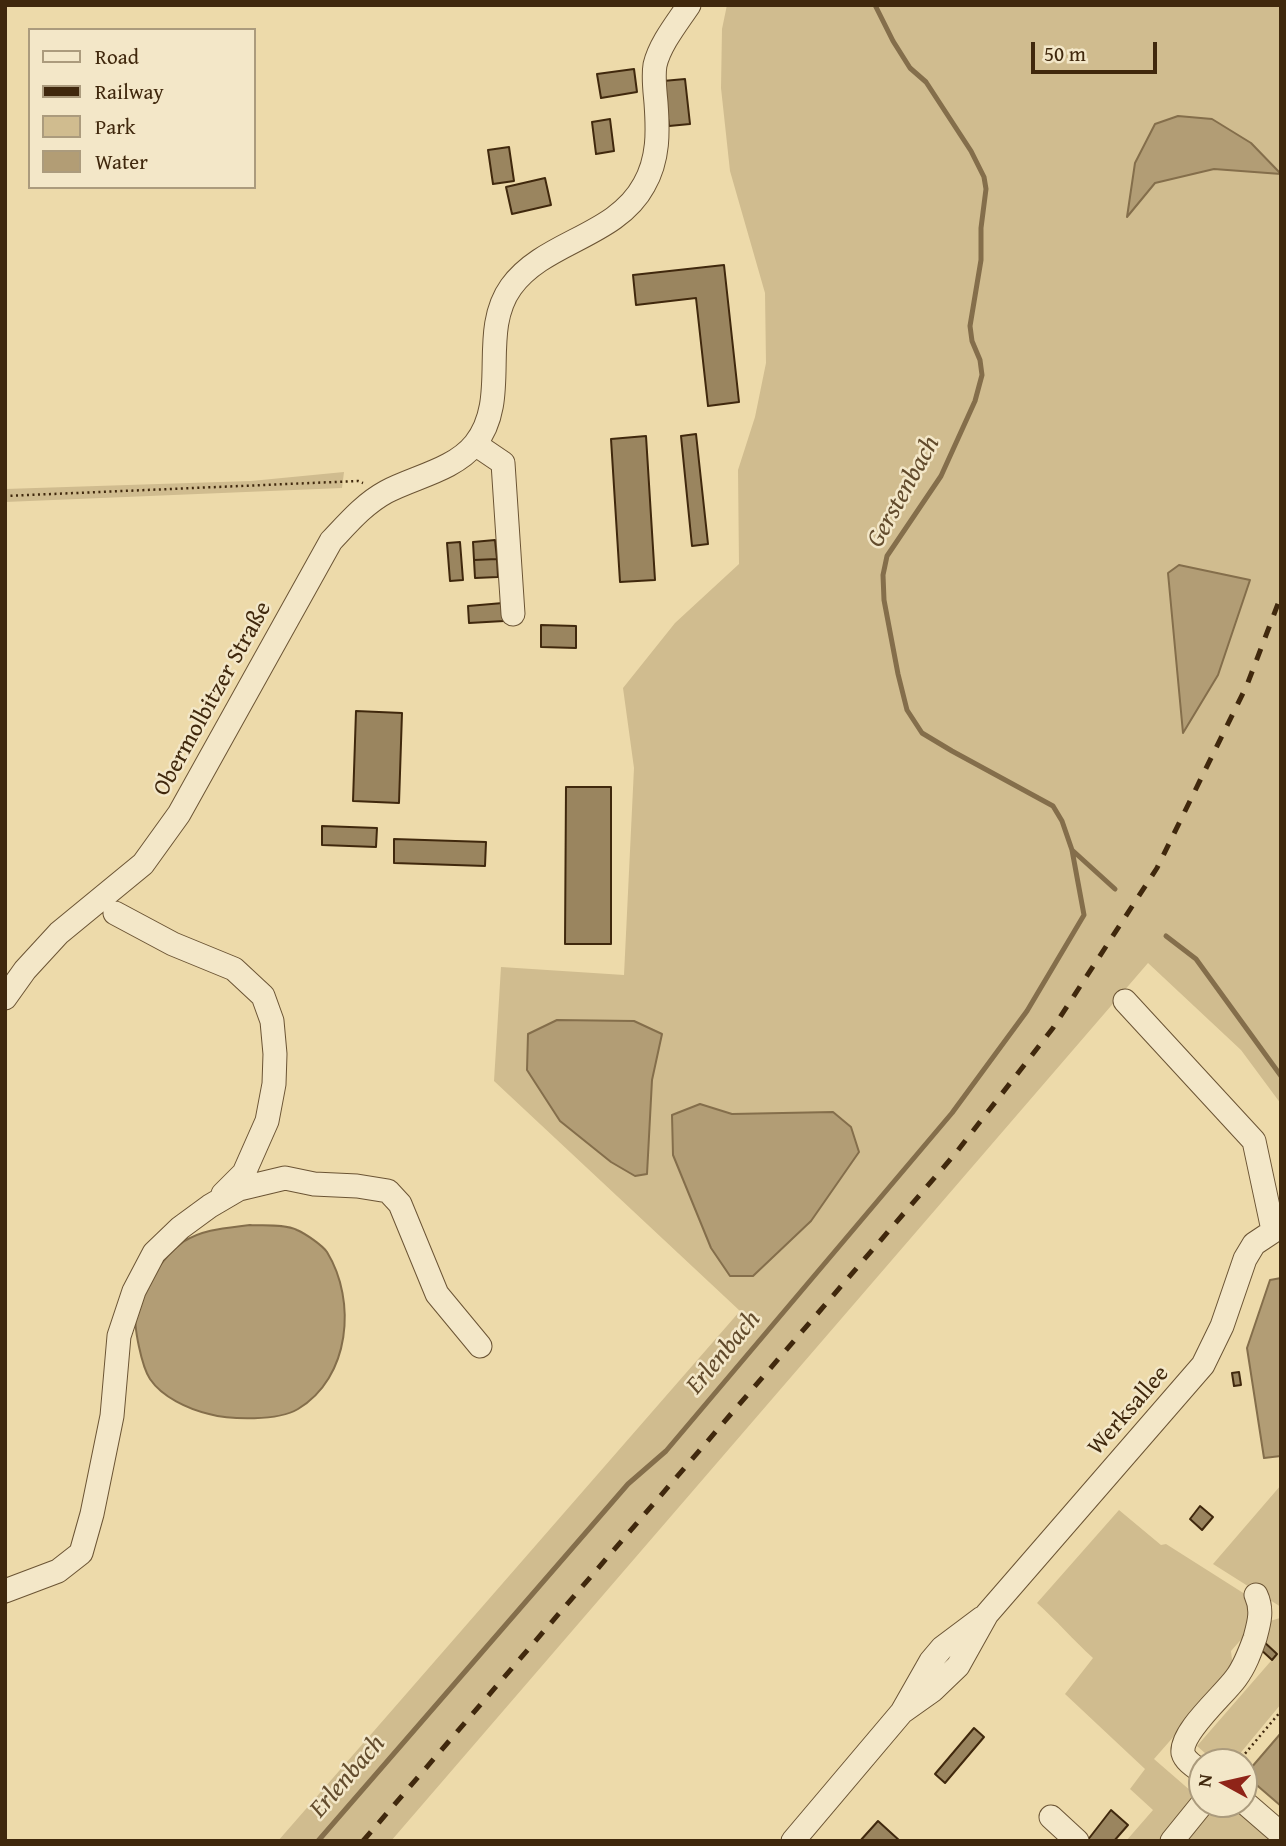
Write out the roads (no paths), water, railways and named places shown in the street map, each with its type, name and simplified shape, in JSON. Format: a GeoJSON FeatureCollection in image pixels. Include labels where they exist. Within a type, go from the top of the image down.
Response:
{"type":"FeatureCollection","features":[{"type":"Feature","properties":{"kind":"street"},"geometry":{"type":"LineString","coordinates":[[513,614],[503,463],[475,444],[488,420],[493,386],[497,313],[511,287],[535,262],[613,218],[634,201],[644,185],[654,162],[657,142],[655,65],[689,5]]}},
{"type":"Feature","properties":{"kind":"street","name":"Obermolbitzer Straße"},"geometry":{"type":"LineString","coordinates":[[5,998],[25,970],[59,933],[143,864],[180,814],[331,541],[359,510],[385,492],[451,462],[475,444]]}},
{"type":"Feature","properties":{"kind":"street"},"geometry":{"type":"LineString","coordinates":[[115,913],[173,944],[234,969],[262,996],[272,1021],[275,1074],[267,1121],[244,1173],[210,1206]]}},
{"type":"Feature","properties":{"kind":"street"},"geometry":{"type":"LineString","coordinates":[[1125,1001],[1254,1141],[1277,1228]]}},
{"type":"Feature","properties":{"kind":"street"},"geometry":{"type":"LineString","coordinates":[[5,1591],[58,1571],[81,1553],[95,1502],[112,1416],[119,1336],[134,1292],[154,1252],[180,1228],[239,1189],[285,1178],[314,1184],[388,1191],[400,1204],[437,1294],[480,1346]]}},
{"type":"Feature","properties":{"kind":"street","name":"Werksallee"},"geometry":{"type":"LineString","coordinates":[[793,1841],[902,1713],[933,1690],[958,1666],[987,1614],[1203,1365],[1222,1326],[1245,1259],[1254,1244],[1277,1228]]}},
{"type":"Feature","properties":{"kind":"street"},"geometry":{"type":"LineString","coordinates":[[1188,1761],[1184,1758],[1183,1749],[1190,1731],[1237,1676],[1248,1657],[1260,1622],[1260,1607],[1256,1595]]}},
{"type":"Feature","properties":{"kind":"street"},"geometry":{"type":"LineString","coordinates":[[1258,1814],[1281,1834]]}},
{"type":"Feature","properties":{"kind":"street"},"geometry":{"type":"LineString","coordinates":[[1051,1817],[1077,1841]]}},
{"type":"Feature","properties":{"kind":"street"},"geometry":{"type":"LineString","coordinates":[[1172,1841],[1191,1818]]}},
{"type":"Feature","properties":{"kind":"water"},"geometry":{"type":"Polygon","coordinates":[[[1178,116],[1212,119],[1251,143],[1281,174],[1214,169],[1155,183],[1127,217],[1135,163],[1155,124],[1178,116]]]}},
{"type":"Feature","properties":{"kind":"water"},"geometry":{"type":"Polygon","coordinates":[[[1179,565],[1250,580],[1218,675],[1183,733],[1168,573],[1179,565]]]}},
{"type":"Feature","properties":{"kind":"water"},"geometry":{"type":"Polygon","coordinates":[[[557,1020],[634,1021],[662,1034],[652,1080],[647,1174],[635,1176],[611,1162],[560,1121],[527,1070],[528,1034],[557,1020]]]}},
{"type":"Feature","properties":{"kind":"water"},"geometry":{"type":"Polygon","coordinates":[[[700,1104],[732,1114],[833,1112],[851,1127],[859,1152],[811,1221],[753,1276],[730,1276],[711,1248],[673,1155],[672,1115],[700,1104]]]}},
{"type":"Feature","properties":{"kind":"water"},"geometry":{"type":"Polygon","coordinates":[[[250,1225],[292,1228],[309,1237],[327,1252],[342,1293],[345,1315],[343,1337],[338,1359],[329,1378],[315,1395],[298,1409],[279,1416],[218,1416],[176,1401],[150,1379],[139,1346],[136,1312],[154,1273],[183,1242],[207,1232],[250,1225]]]}},
{"type":"Feature","properties":{"kind":"water"},"geometry":{"type":"Polygon","coordinates":[[[1281,1278],[1281,1456],[1264,1458],[1247,1348],[1270,1280],[1281,1278]]]}},
{"type":"Feature","properties":{"kind":"water"},"geometry":{"type":"Polygon","coordinates":[[[1281,1733],[1281,1806],[1258,1786],[1258,1760],[1281,1733]]]}},
{"type":"Feature","properties":{"kind":"waterway","name":"Gerstenbach"},"geometry":{"type":"LineString","coordinates":[[875,5],[910,68],[926,82],[971,151],[984,177],[986,189],[981,228],[981,260],[970,326],[982,375],[975,401],[941,476],[887,556],[883,575],[884,600],[907,710],[922,733],[1053,806],[1062,821],[1072,850],[1115,889]]}},
{"type":"Feature","properties":{"kind":"waterway","name":"Erlenbach"},"geometry":{"type":"LineString","coordinates":[[318,1841],[628,1484],[666,1451],[952,1113],[1027,1011],[1084,915],[1072,850]]}},
{"type":"Feature","properties":{"kind":"waterway","name":"Gerstenbach"},"geometry":{"type":"LineString","coordinates":[[1166,936],[1196,959],[1281,1076]]}},
{"type":"Feature","properties":{"kind":"railway"},"geometry":{"type":"LineString","coordinates":[[363,1841],[955,1154],[1053,1028],[1157,868],[1247,685],[1281,596]]}}]}
